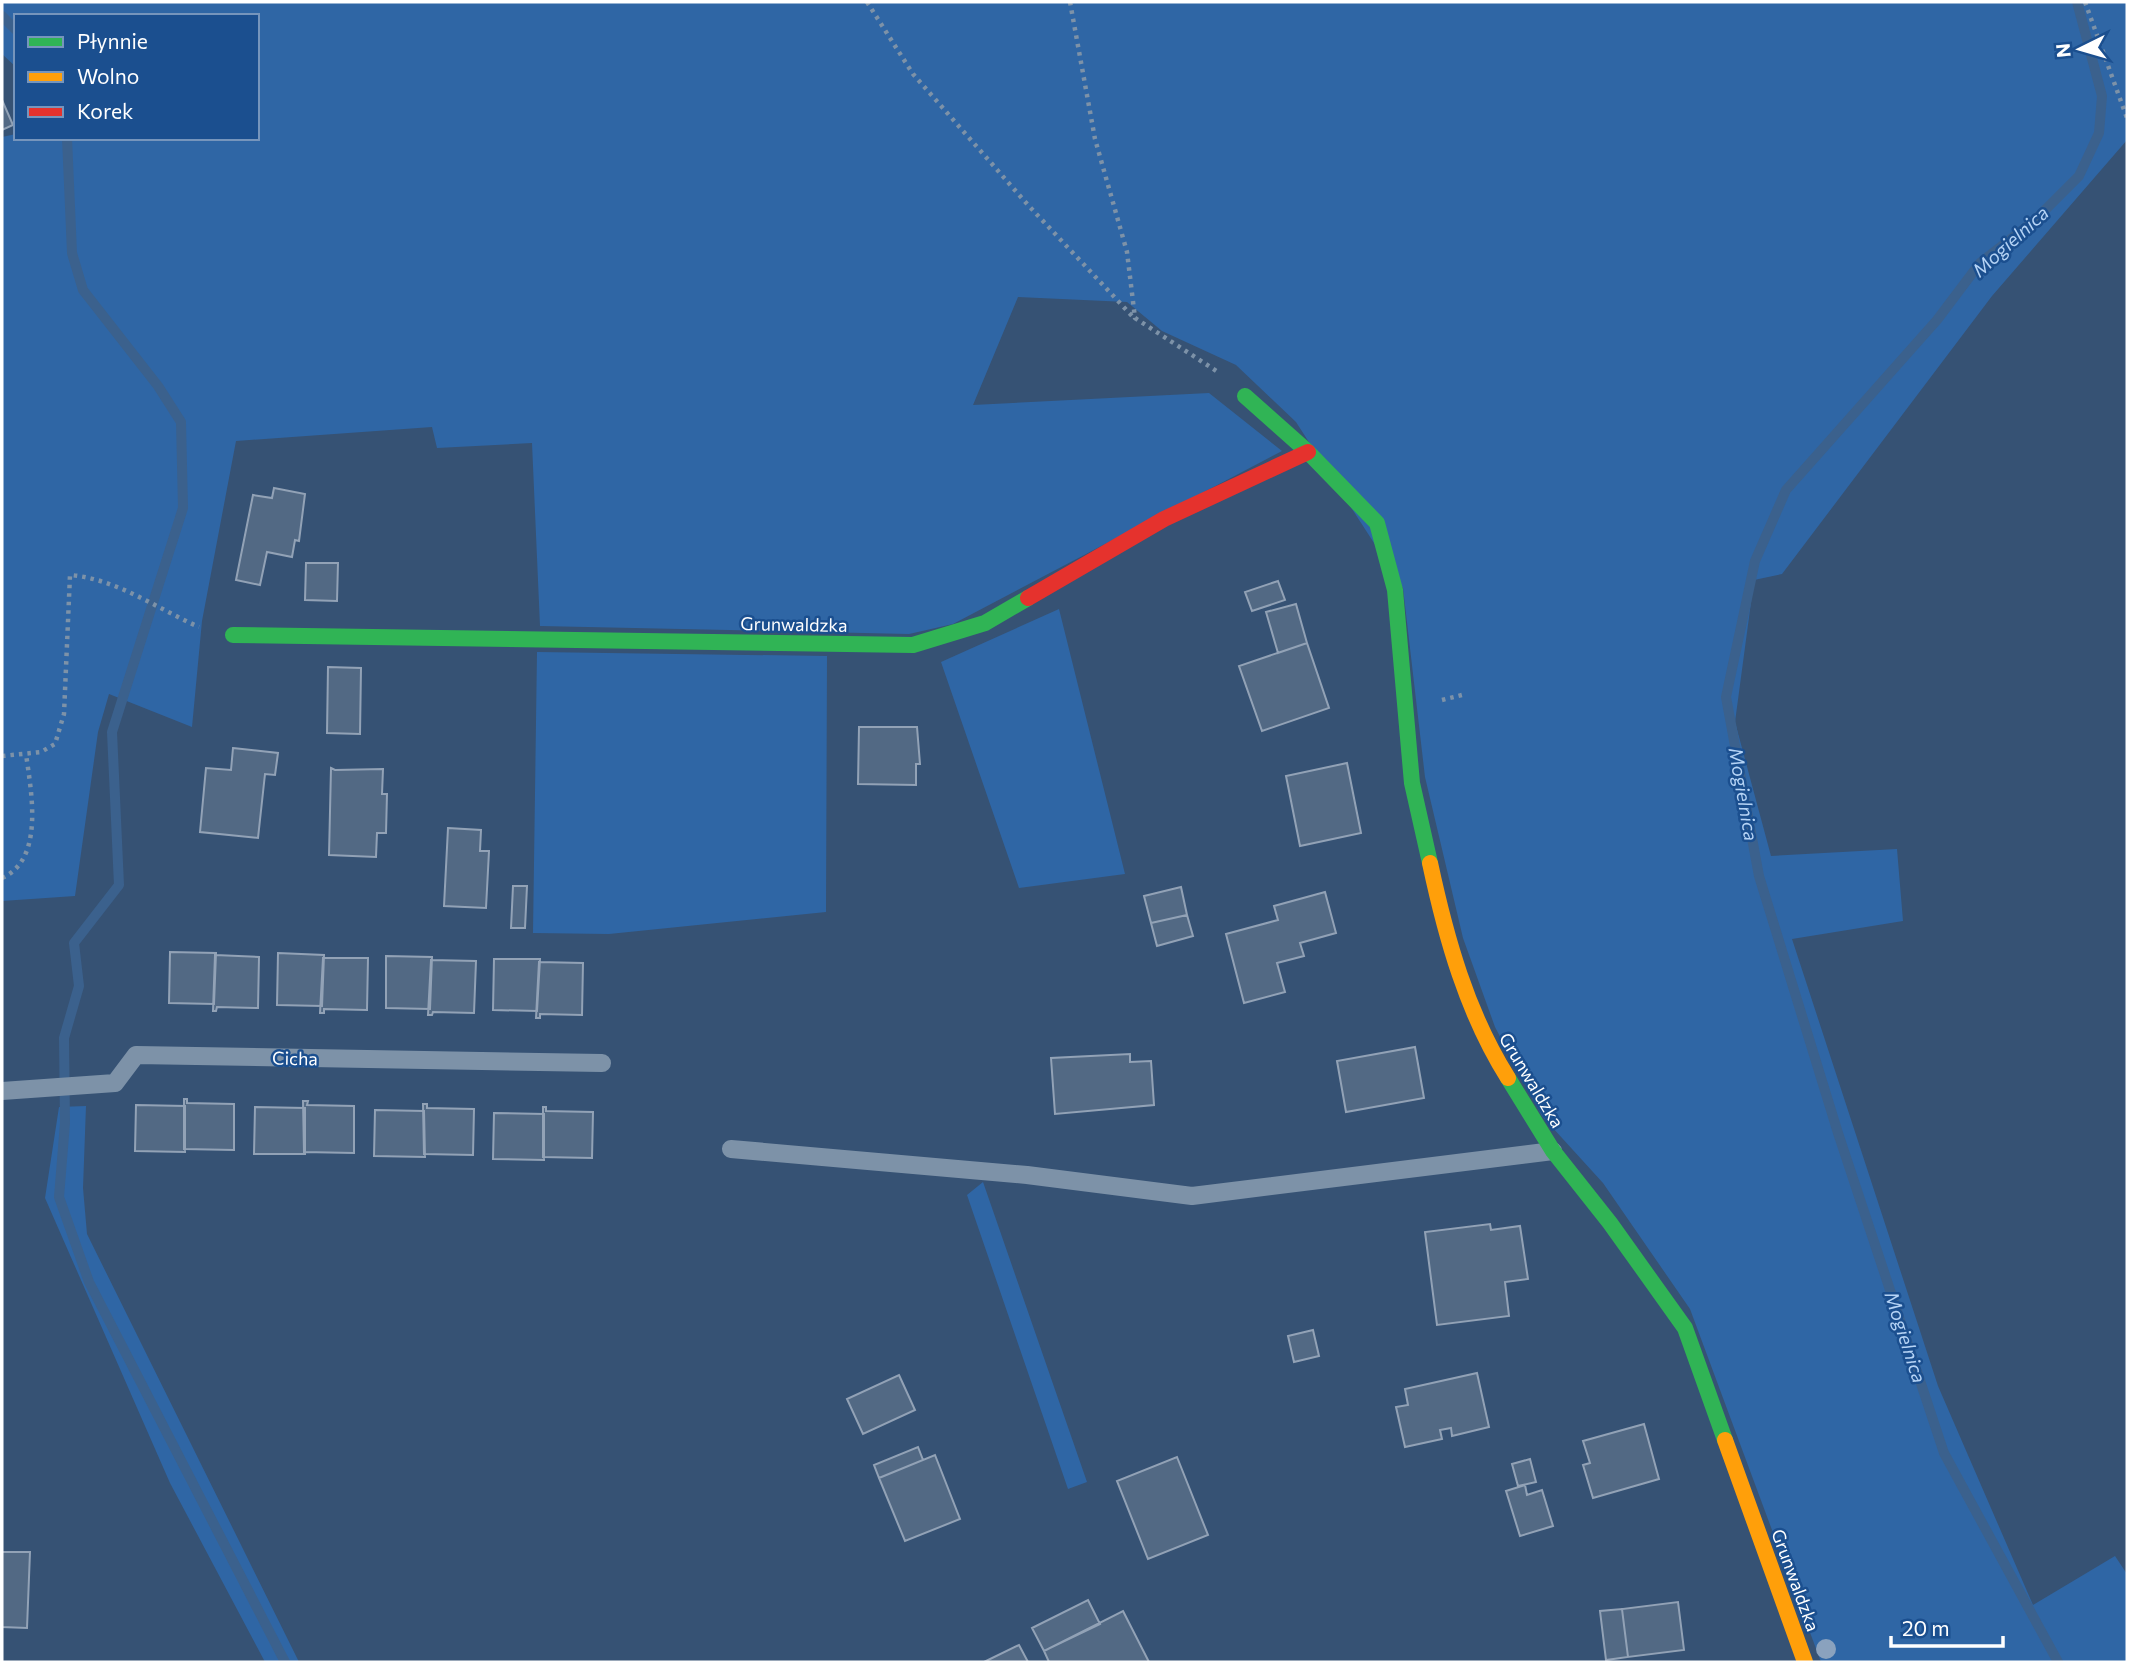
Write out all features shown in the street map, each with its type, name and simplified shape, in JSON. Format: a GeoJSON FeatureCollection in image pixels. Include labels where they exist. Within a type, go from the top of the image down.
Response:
{"type":"FeatureCollection","features":[{"type":"Feature","properties":{"kind":"street","name":"Grunwaldzka"},"geometry":{"type":"LineString","coordinates":[[1245,397],[1308,452],[1377,523],[1395,590],[1412,783],[1444,933],[1486,1043],[1553,1151],[1610,1223],[1685,1328],[1805,1662]]}},
{"type":"Feature","properties":{"kind":"street","name":"Grunwaldzka"},"geometry":{"type":"LineString","coordinates":[[233,635],[913,645],[985,623],[1164,519],[1308,452]]}},
{"type":"Feature","properties":{"kind":"lane","name":"Cicha"},"geometry":{"type":"LineString","coordinates":[[2,1091],[115,1083],[136,1055],[602,1063]]}},
{"type":"Feature","properties":{"kind":"lane"},"geometry":{"type":"LineString","coordinates":[[731,1149],[1027,1175],[1192,1196],[1553,1151]]}},
{"type":"Feature","properties":{"kind":"path"},"geometry":{"type":"LineString","coordinates":[[867,2],[913,74],[1028,205],[1135,318],[1220,373],[1245,397]]}},
{"type":"Feature","properties":{"kind":"path"},"geometry":{"type":"LineString","coordinates":[[1070,2],[1095,139],[1127,252],[1135,318]]}},
{"type":"Feature","properties":{"kind":"path"},"geometry":{"type":"LineString","coordinates":[[2085,2],[2127,118]]}},
{"type":"Feature","properties":{"kind":"path"},"geometry":{"type":"LineString","coordinates":[[2,756],[41,752],[55,744],[64,714],[70,575],[91,577],[115,585],[171,615]]}},
{"type":"Feature","properties":{"kind":"path"},"geometry":{"type":"LineString","coordinates":[[2,878],[24,861],[30,834],[31,796],[26,754]]}},
{"type":"Feature","properties":{"kind":"shaded area"},"geometry":{"type":"Polygon","coordinates":[[[2,2],[2127,2],[2127,140],[1992,296],[1782,574],[1754,580],[1735,722],[1771,856],[1897,849],[1903,921],[1792,939],[1938,1386],[2033,1605],[2115,1556],[2127,1574],[2127,1662],[1821,1662],[1690,1309],[1603,1183],[1542,1116],[1495,1027],[1463,938],[1425,777],[1403,588],[1296,422],[1236,365],[1162,331],[1127,302],[1018,297],[973,405],[1209,393],[1282,451],[953,624],[909,634],[540,626],[532,443],[437,448],[432,427],[236,441],[202,621],[192,727],[109,694],[98,732],[75,896],[2,901],[2,137],[14,134],[14,140],[259,140],[259,14],[14,14],[14,65],[2,54],[2,2]]]}},
{"type":"Feature","properties":{"kind":"shaded area"},"geometry":{"type":"Polygon","coordinates":[[[1059,609],[1125,874],[1019,888],[941,662],[1059,609]]]}},
{"type":"Feature","properties":{"kind":"shaded area"},"geometry":{"type":"Polygon","coordinates":[[[537,652],[827,656],[826,912],[609,934],[533,933],[537,652]]]}},
{"type":"Feature","properties":{"kind":"shaded area"},"geometry":{"type":"Polygon","coordinates":[[[86,1106],[83,1188],[87,1234],[299,1662],[265,1662],[170,1483],[45,1198],[59,1107],[86,1106]]]}},
{"type":"Feature","properties":{"kind":"shaded area"},"geometry":{"type":"Polygon","coordinates":[[[983,1182],[1087,1482],[1068,1489],[967,1195],[983,1182]]]}},
{"type":"Feature","properties":{"kind":"building"},"geometry":{"type":"Polygon","coordinates":[[[2,100],[13,125],[2,130],[2,100]]]}},
{"type":"Feature","properties":{"kind":"building"},"geometry":{"type":"Polygon","coordinates":[[[274,488],[305,494],[299,541],[295,540],[292,557],[267,552],[260,585],[236,580],[253,495],[272,498],[274,488]]]}},
{"type":"Feature","properties":{"kind":"building"},"geometry":{"type":"Polygon","coordinates":[[[306,563],[338,563],[337,601],[305,600],[306,563]]]}},
{"type":"Feature","properties":{"kind":"building"},"geometry":{"type":"Polygon","coordinates":[[[1278,581],[1285,600],[1252,611],[1245,592],[1278,581]]]}},
{"type":"Feature","properties":{"kind":"building"},"geometry":{"type":"Polygon","coordinates":[[[1296,604],[1307,643],[1278,653],[1266,612],[1296,604]]]}},
{"type":"Feature","properties":{"kind":"building"},"geometry":{"type":"Polygon","coordinates":[[[1307,643],[1329,708],[1262,731],[1239,666],[1307,643]]]}},
{"type":"Feature","properties":{"kind":"building"},"geometry":{"type":"Polygon","coordinates":[[[328,667],[361,668],[360,734],[327,733],[328,667]]]}},
{"type":"Feature","properties":{"kind":"building"},"geometry":{"type":"Polygon","coordinates":[[[859,727],[917,727],[920,764],[916,764],[916,785],[858,784],[859,727]]]}},
{"type":"Feature","properties":{"kind":"building"},"geometry":{"type":"Polygon","coordinates":[[[233,748],[278,753],[275,775],[265,774],[258,838],[200,832],[206,768],[231,770],[233,748]]]}},
{"type":"Feature","properties":{"kind":"building"},"geometry":{"type":"Polygon","coordinates":[[[1347,763],[1361,833],[1300,846],[1286,776],[1347,763]]]}},
{"type":"Feature","properties":{"kind":"building"},"geometry":{"type":"Polygon","coordinates":[[[331,768],[383,769],[382,794],[387,794],[386,833],[377,833],[376,857],[329,855],[331,768]]]}},
{"type":"Feature","properties":{"kind":"building"},"geometry":{"type":"Polygon","coordinates":[[[448,828],[481,830],[480,851],[489,851],[486,908],[444,906],[448,828]]]}},
{"type":"Feature","properties":{"kind":"building"},"geometry":{"type":"Polygon","coordinates":[[[513,886],[527,886],[525,928],[511,928],[513,886]]]}},
{"type":"Feature","properties":{"kind":"building"},"geometry":{"type":"Polygon","coordinates":[[[1181,887],[1187,915],[1151,923],[1144,896],[1181,887]]]}},
{"type":"Feature","properties":{"kind":"building"},"geometry":{"type":"Polygon","coordinates":[[[1325,892],[1336,933],[1300,943],[1304,956],[1277,963],[1285,992],[1244,1003],[1226,934],[1278,920],[1274,906],[1325,892]]]}},
{"type":"Feature","properties":{"kind":"building"},"geometry":{"type":"Polygon","coordinates":[[[1187,915],[1193,936],[1157,946],[1151,923],[1187,915]]]}},
{"type":"Feature","properties":{"kind":"building"},"geometry":{"type":"Polygon","coordinates":[[[170,952],[216,953],[214,1004],[169,1003],[170,952]]]}},
{"type":"Feature","properties":{"kind":"building"},"geometry":{"type":"Polygon","coordinates":[[[278,953],[324,955],[322,1006],[277,1005],[278,953]]]}},
{"type":"Feature","properties":{"kind":"building"},"geometry":{"type":"Polygon","coordinates":[[[215,955],[259,957],[258,1008],[217,1007],[216,1011],[213,1011],[215,955]]]}},
{"type":"Feature","properties":{"kind":"building"},"geometry":{"type":"Polygon","coordinates":[[[386,956],[432,957],[430,1009],[386,1008],[386,956]]]}},
{"type":"Feature","properties":{"kind":"building"},"geometry":{"type":"Polygon","coordinates":[[[323,958],[368,958],[367,1010],[324,1009],[324,1013],[320,1013],[323,958]]]}},
{"type":"Feature","properties":{"kind":"building"},"geometry":{"type":"Polygon","coordinates":[[[494,959],[540,959],[537,1011],[493,1010],[494,959]]]}},
{"type":"Feature","properties":{"kind":"building"},"geometry":{"type":"Polygon","coordinates":[[[431,960],[476,961],[474,1013],[433,1012],[428,1015],[431,960]]]}},
{"type":"Feature","properties":{"kind":"building"},"geometry":{"type":"Polygon","coordinates":[[[539,962],[583,963],[582,1015],[540,1014],[540,1018],[536,1018],[539,962]]]}},
{"type":"Feature","properties":{"kind":"building"},"geometry":{"type":"Polygon","coordinates":[[[1415,1047],[1424,1098],[1346,1112],[1337,1061],[1415,1047]]]}},
{"type":"Feature","properties":{"kind":"building"},"geometry":{"type":"Polygon","coordinates":[[[1130,1054],[1130,1062],[1151,1061],[1154,1105],[1055,1114],[1051,1058],[1130,1054]]]}},
{"type":"Feature","properties":{"kind":"building"},"geometry":{"type":"Polygon","coordinates":[[[184,1099],[187,1099],[187,1103],[234,1104],[234,1150],[184,1149],[184,1099]]]}},
{"type":"Feature","properties":{"kind":"building"},"geometry":{"type":"Polygon","coordinates":[[[303,1101],[308,1101],[307,1105],[354,1106],[354,1153],[304,1152],[303,1101]]]}},
{"type":"Feature","properties":{"kind":"building"},"geometry":{"type":"Polygon","coordinates":[[[423,1104],[427,1104],[427,1108],[474,1109],[473,1155],[424,1154],[423,1104]]]}},
{"type":"Feature","properties":{"kind":"building"},"geometry":{"type":"Polygon","coordinates":[[[136,1105],[185,1106],[185,1152],[135,1151],[136,1105]]]}},
{"type":"Feature","properties":{"kind":"building"},"geometry":{"type":"Polygon","coordinates":[[[255,1107],[305,1108],[305,1154],[254,1154],[255,1107]]]}},
{"type":"Feature","properties":{"kind":"building"},"geometry":{"type":"Polygon","coordinates":[[[543,1107],[546,1107],[546,1111],[593,1112],[592,1158],[543,1157],[543,1107]]]}},
{"type":"Feature","properties":{"kind":"building"},"geometry":{"type":"Polygon","coordinates":[[[375,1110],[424,1111],[425,1157],[374,1156],[375,1110]]]}},
{"type":"Feature","properties":{"kind":"building"},"geometry":{"type":"Polygon","coordinates":[[[494,1113],[544,1114],[544,1160],[493,1159],[494,1113]]]}},
{"type":"Feature","properties":{"kind":"building"},"geometry":{"type":"Polygon","coordinates":[[[1490,1224],[1491,1230],[1520,1226],[1528,1279],[1505,1282],[1509,1316],[1437,1325],[1425,1232],[1490,1224]]]}},
{"type":"Feature","properties":{"kind":"building"},"geometry":{"type":"Polygon","coordinates":[[[1313,1330],[1319,1356],[1294,1362],[1288,1336],[1313,1330]]]}},
{"type":"Feature","properties":{"kind":"building"},"geometry":{"type":"Polygon","coordinates":[[[1477,1373],[1489,1427],[1452,1436],[1451,1428],[1440,1430],[1442,1439],[1405,1447],[1396,1407],[1408,1405],[1405,1389],[1477,1373]]]}},
{"type":"Feature","properties":{"kind":"building"},"geometry":{"type":"Polygon","coordinates":[[[899,1375],[915,1410],[863,1434],[847,1399],[899,1375]]]}},
{"type":"Feature","properties":{"kind":"building"},"geometry":{"type":"Polygon","coordinates":[[[1644,1424],[1659,1479],[1593,1498],[1583,1465],[1590,1463],[1583,1441],[1644,1424]]]}},
{"type":"Feature","properties":{"kind":"building"},"geometry":{"type":"Polygon","coordinates":[[[918,1447],[923,1460],[879,1478],[874,1465],[918,1447]]]}},
{"type":"Feature","properties":{"kind":"building"},"geometry":{"type":"Polygon","coordinates":[[[935,1455],[960,1519],[905,1541],[879,1478],[935,1455]]]}},
{"type":"Feature","properties":{"kind":"building"},"geometry":{"type":"Polygon","coordinates":[[[1177,1457],[1208,1535],[1148,1559],[1117,1481],[1177,1457]]]}},
{"type":"Feature","properties":{"kind":"building"},"geometry":{"type":"Polygon","coordinates":[[[1530,1459],[1536,1482],[1518,1486],[1512,1464],[1530,1459]]]}},
{"type":"Feature","properties":{"kind":"building"},"geometry":{"type":"Polygon","coordinates":[[[1525,1485],[1527,1495],[1542,1490],[1553,1526],[1520,1536],[1506,1491],[1525,1485]]]}},
{"type":"Feature","properties":{"kind":"building"},"geometry":{"type":"Polygon","coordinates":[[[2,1552],[30,1552],[27,1628],[2,1627],[2,1552]]]}},
{"type":"Feature","properties":{"kind":"building"},"geometry":{"type":"Polygon","coordinates":[[[1088,1600],[1100,1624],[1044,1651],[1032,1628],[1088,1600]]]}},
{"type":"Feature","properties":{"kind":"building"},"geometry":{"type":"Polygon","coordinates":[[[1678,1602],[1684,1650],[1628,1657],[1622,1609],[1678,1602]]]}},
{"type":"Feature","properties":{"kind":"building"},"geometry":{"type":"Polygon","coordinates":[[[1622,1609],[1628,1657],[1606,1660],[1600,1611],[1622,1609]]]}},
{"type":"Feature","properties":{"kind":"building"},"geometry":{"type":"Polygon","coordinates":[[[1123,1611],[1149,1662],[1049,1662],[1044,1651],[1123,1611]]]}},
{"type":"Feature","properties":{"kind":"building"},"geometry":{"type":"Polygon","coordinates":[[[1019,1645],[1028,1662],[984,1662],[1019,1645]]]}},
{"type":"Feature","properties":{"kind":"waterway","name":"Mogielnica"},"geometry":{"type":"LineString","coordinates":[[2058,1662],[1944,1453],[1838,1133],[1759,876],[1726,697],[1755,561],[1786,490],[1937,320],[1980,263],[2034,221],[2079,176],[2099,133],[2102,96],[2077,2]]}},
{"type":"Feature","properties":{"kind":"waterway"},"geometry":{"type":"LineString","coordinates":[[2,16],[14,28]]}},
{"type":"Feature","properties":{"kind":"waterway"},"geometry":{"type":"LineString","coordinates":[[67,140],[72,253],[83,290],[158,386],[181,422],[183,508],[112,732],[119,885],[74,943],[79,986],[64,1038],[65,1123],[59,1197],[89,1282],[285,1662]]}},
{"type":"Feature","properties":{"kind":"traffic: fast"},"geometry":{"type":"LineString","coordinates":[[1245,396],[1308,452],[1377,523],[1395,590],[1412,783],[1430,863]]}},
{"type":"Feature","properties":{"kind":"traffic: fast"},"geometry":{"type":"LineString","coordinates":[[233,635],[913,645],[985,623],[1028,598]]}},
{"type":"Feature","properties":{"kind":"traffic: fast"},"geometry":{"type":"LineString","coordinates":[[1508,1078],[1553,1151],[1610,1223],[1685,1328],[1725,1440]]}},
{"type":"Feature","properties":{"kind":"traffic: slow"},"geometry":{"type":"LineString","coordinates":[[1430,863],[1460,974],[1481,1028],[1508,1078]]}},
{"type":"Feature","properties":{"kind":"traffic: slow"},"geometry":{"type":"LineString","coordinates":[[1725,1440],[1805,1662]]}},
{"type":"Feature","properties":{"kind":"traffic: jam"},"geometry":{"type":"LineString","coordinates":[[1028,598],[1164,519],[1308,452]]}}]}
